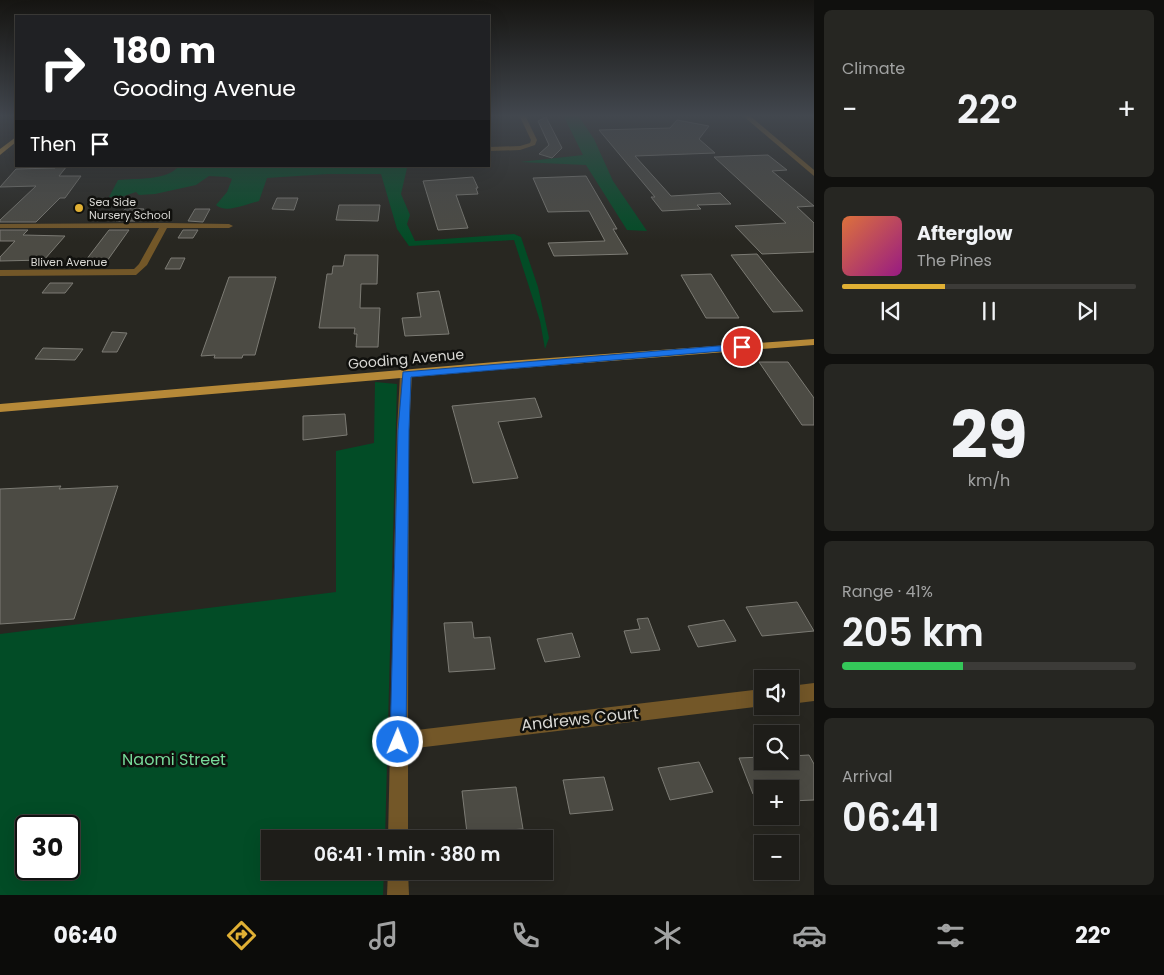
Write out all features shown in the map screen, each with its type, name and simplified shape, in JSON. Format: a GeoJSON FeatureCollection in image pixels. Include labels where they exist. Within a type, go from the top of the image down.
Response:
{"type":"FeatureCollection","features":[{"type":"Feature","properties":{"kind":"main road","name":"Gooding Avenue"},"geometry":{"type":"LineString","coordinates":[[0,408],[814,342]]}},
{"type":"Feature","properties":{"kind":"street"},"geometry":{"type":"LineString","coordinates":[[793,157],[814,174]]}},
{"type":"Feature","properties":{"kind":"street","name":"Bliven Avenue"},"geometry":{"type":"LineString","coordinates":[[0,273],[125,273],[138,270],[165,225]]}},
{"type":"Feature","properties":{"kind":"street"},"geometry":{"type":"LineString","coordinates":[[0,226],[229,226]]}},
{"type":"Feature","properties":{"kind":"street"},"geometry":{"type":"LineString","coordinates":[[398,830],[403,430],[406,374]]}},
{"type":"Feature","properties":{"kind":"street"},"geometry":{"type":"LineString","coordinates":[[799,694],[814,692]]}},
{"type":"Feature","properties":{"kind":"street","name":"Andrews Court"},"geometry":{"type":"LineString","coordinates":[[398,742],[421,737],[754,699]]}},
{"type":"Feature","properties":{"kind":"street"},"geometry":{"type":"LineString","coordinates":[[398,880],[398,895]]}},
{"type":"Feature","properties":{"kind":"green space"},"geometry":{"type":"Polygon","coordinates":[[[567,157],[602,157],[613,181],[647,231],[627,230],[586,165],[520,162],[567,157]]]}},
{"type":"Feature","properties":{"kind":"green space"},"geometry":{"type":"Polygon","coordinates":[[[178,167],[406,167],[401,194],[410,215],[407,224],[415,241],[514,234],[521,237],[538,287],[549,338],[545,349],[540,321],[514,240],[409,246],[397,229],[381,174],[328,174],[267,178],[259,201],[225,209],[216,205],[227,192],[232,179],[227,177],[209,176],[196,185],[155,194],[139,195],[136,192],[121,197],[109,197],[118,180],[142,179],[174,171],[178,167]]]}},
{"type":"Feature","properties":{"kind":"green space","name":"Naomi Street"},"geometry":{"type":"Polygon","coordinates":[[[375,382],[397,384],[385,830],[261,830],[261,880],[384,880],[383,895],[0,895],[0,634],[336,592],[336,451],[374,443],[375,382]]]}},
{"type":"Feature","properties":{"kind":"building"},"geometry":{"type":"Polygon","coordinates":[[[621,157],[636,157],[671,196],[720,193],[731,204],[697,205],[701,209],[662,211],[651,197],[655,197],[621,157]]]}},
{"type":"Feature","properties":{"kind":"building"},"geometry":{"type":"Polygon","coordinates":[[[714,157],[770,157],[787,170],[772,171],[814,206],[797,207],[814,223],[814,252],[762,254],[735,226],[786,223],[714,157]]]}},
{"type":"Feature","properties":{"kind":"building"},"geometry":{"type":"Polygon","coordinates":[[[66,167],[59,176],[81,176],[65,198],[60,198],[36,222],[0,222],[36,186],[0,187],[16,169],[66,167]]]}},
{"type":"Feature","properties":{"kind":"building"},"geometry":{"type":"Polygon","coordinates":[[[586,176],[617,229],[613,229],[628,254],[554,256],[548,243],[605,241],[589,211],[548,212],[533,178],[586,176]]]}},
{"type":"Feature","properties":{"kind":"building"},"geometry":{"type":"Polygon","coordinates":[[[473,177],[478,188],[476,188],[478,194],[456,195],[468,228],[438,230],[423,181],[473,177]]]}},
{"type":"Feature","properties":{"kind":"building"},"geometry":{"type":"Polygon","coordinates":[[[277,198],[298,198],[294,210],[272,209],[277,198]]]}},
{"type":"Feature","properties":{"kind":"building"},"geometry":{"type":"Polygon","coordinates":[[[339,205],[380,205],[378,221],[336,220],[339,205]]]}},
{"type":"Feature","properties":{"kind":"building"},"geometry":{"type":"Polygon","coordinates":[[[126,208],[144,209],[135,221],[116,221],[126,208]]]}},
{"type":"Feature","properties":{"kind":"building"},"geometry":{"type":"Polygon","coordinates":[[[195,209],[210,209],[203,222],[188,221],[195,209]]]}},
{"type":"Feature","properties":{"kind":"building"},"geometry":{"type":"Polygon","coordinates":[[[0,230],[28,230],[23,235],[65,236],[44,260],[0,261],[0,257],[15,241],[0,241],[0,230]]]}},
{"type":"Feature","properties":{"kind":"building"},"geometry":{"type":"Polygon","coordinates":[[[109,230],[129,230],[107,261],[86,260],[109,230]]]}},
{"type":"Feature","properties":{"kind":"building"},"geometry":{"type":"Polygon","coordinates":[[[183,230],[198,230],[193,238],[178,238],[183,230]]]}},
{"type":"Feature","properties":{"kind":"building"},"geometry":{"type":"Polygon","coordinates":[[[757,254],[803,311],[773,312],[731,255],[757,254]]]}},
{"type":"Feature","properties":{"kind":"building"},"geometry":{"type":"Polygon","coordinates":[[[345,255],[378,255],[377,284],[361,284],[360,308],[380,308],[378,347],[356,347],[357,334],[354,334],[355,328],[319,328],[327,274],[332,274],[333,266],[343,266],[345,255]]]}},
{"type":"Feature","properties":{"kind":"building"},"geometry":{"type":"Polygon","coordinates":[[[171,258],[185,258],[180,269],[165,269],[171,258]]]}},
{"type":"Feature","properties":{"kind":"building"},"geometry":{"type":"Polygon","coordinates":[[[711,274],[739,318],[706,318],[681,275],[711,274]]]}},
{"type":"Feature","properties":{"kind":"building"},"geometry":{"type":"Polygon","coordinates":[[[229,277],[276,277],[255,355],[243,355],[242,358],[214,358],[215,355],[201,356],[229,277]]]}},
{"type":"Feature","properties":{"kind":"building"},"geometry":{"type":"Polygon","coordinates":[[[50,283],[73,283],[65,293],[42,293],[50,283]]]}},
{"type":"Feature","properties":{"kind":"building"},"geometry":{"type":"Polygon","coordinates":[[[439,291],[449,334],[405,336],[402,318],[421,317],[417,293],[439,291]]]}},
{"type":"Feature","properties":{"kind":"building"},"geometry":{"type":"Polygon","coordinates":[[[112,332],[127,333],[117,352],[102,352],[112,332]]]}},
{"type":"Feature","properties":{"kind":"building"},"geometry":{"type":"Polygon","coordinates":[[[43,348],[83,349],[75,360],[35,359],[43,348]]]}},
{"type":"Feature","properties":{"kind":"building"},"geometry":{"type":"Polygon","coordinates":[[[759,362],[788,362],[814,398],[814,425],[802,425],[759,362]]]}},
{"type":"Feature","properties":{"kind":"building"},"geometry":{"type":"Polygon","coordinates":[[[535,398],[542,417],[498,422],[518,478],[473,483],[452,406],[535,398]]]}},
{"type":"Feature","properties":{"kind":"building"},"geometry":{"type":"Polygon","coordinates":[[[345,414],[347,435],[303,440],[303,416],[345,414]]]}},
{"type":"Feature","properties":{"kind":"building"},"geometry":{"type":"Polygon","coordinates":[[[61,486],[59,489],[118,486],[74,619],[0,624],[0,489],[61,486]]]}},
{"type":"Feature","properties":{"kind":"building"},"geometry":{"type":"Polygon","coordinates":[[[797,602],[814,631],[762,636],[746,607],[797,602]]]}},
{"type":"Feature","properties":{"kind":"building"},"geometry":{"type":"Polygon","coordinates":[[[648,618],[660,650],[631,653],[624,631],[640,629],[637,619],[648,618]]]}},
{"type":"Feature","properties":{"kind":"building"},"geometry":{"type":"Polygon","coordinates":[[[724,620],[736,641],[698,647],[688,626],[724,620]]]}},
{"type":"Feature","properties":{"kind":"building"},"geometry":{"type":"Polygon","coordinates":[[[472,622],[474,638],[490,637],[495,669],[449,672],[444,623],[472,622]]]}},
{"type":"Feature","properties":{"kind":"building"},"geometry":{"type":"Polygon","coordinates":[[[572,633],[580,657],[545,662],[537,639],[572,633]]]}},
{"type":"Feature","properties":{"kind":"building"},"geometry":{"type":"Polygon","coordinates":[[[809,755],[814,764],[814,800],[799,801],[799,780],[754,780],[753,794],[739,758],[754,757],[754,770],[799,770],[799,756],[809,755]]]}},
{"type":"Feature","properties":{"kind":"building"},"geometry":{"type":"Polygon","coordinates":[[[699,762],[713,792],[670,800],[658,768],[699,762]]]}},
{"type":"Feature","properties":{"kind":"building"},"geometry":{"type":"Polygon","coordinates":[[[604,777],[613,810],[570,814],[563,780],[604,777]]]}},
{"type":"Feature","properties":{"kind":"building"},"geometry":{"type":"Polygon","coordinates":[[[516,787],[523,829],[467,830],[462,791],[516,787]]]}},
{"type":"Feature","properties":{"kind":"place","name":"Sea Side Nursery School"},"geometry":{"type":"Point","coordinates":[79,208]}},
{"type":"Feature","properties":{"kind":"route"},"geometry":{"type":"LineString","coordinates":[[398,742],[403,430],[406,374],[742,347]]}}]}
